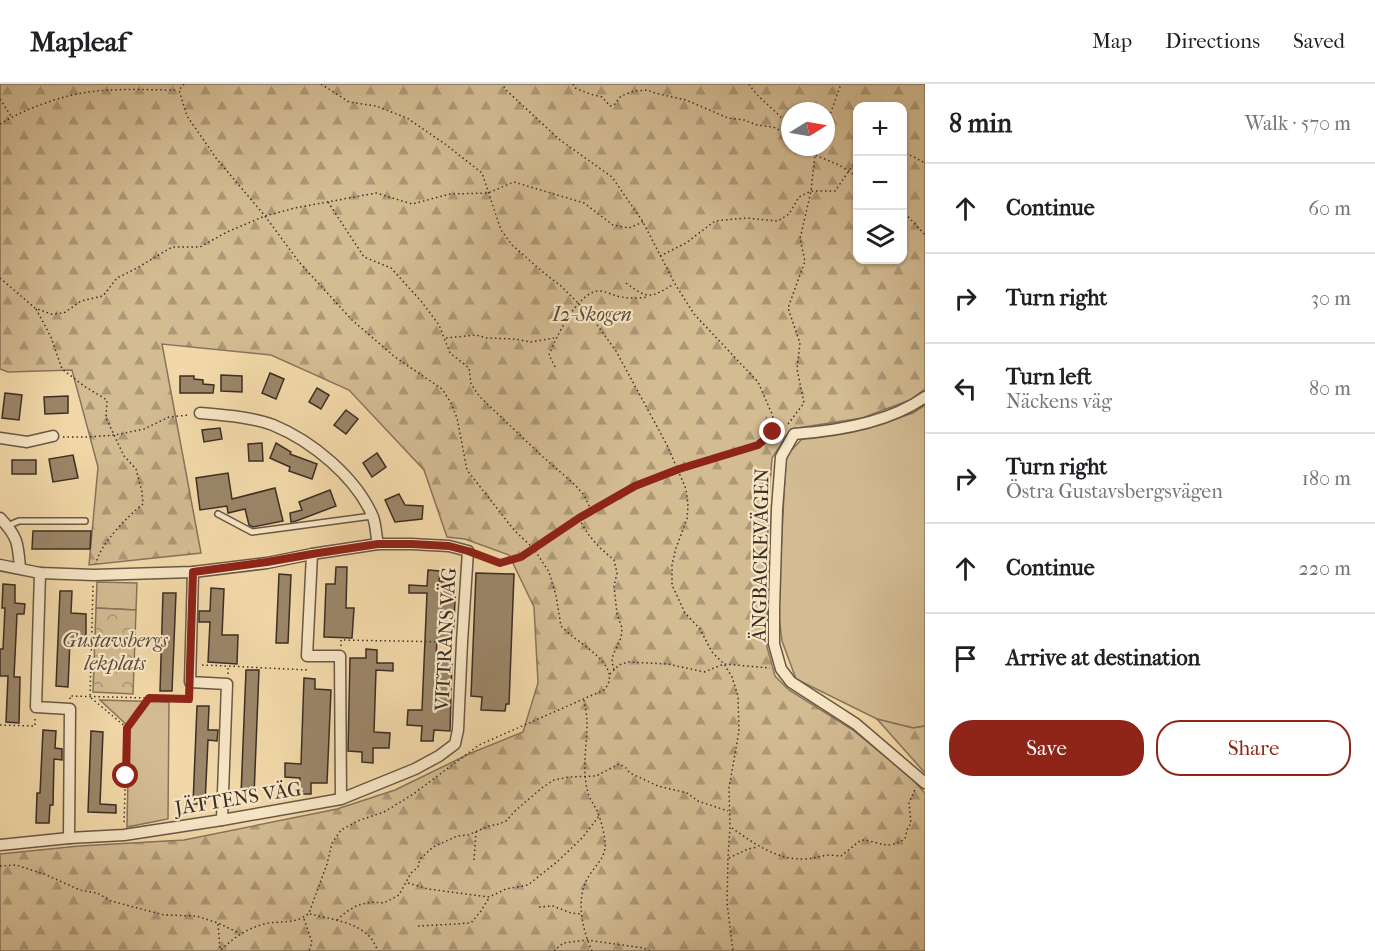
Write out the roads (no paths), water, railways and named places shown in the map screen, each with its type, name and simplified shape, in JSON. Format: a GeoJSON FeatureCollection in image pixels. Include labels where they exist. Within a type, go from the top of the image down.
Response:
{"type":"FeatureCollection","features":[{"type":"Feature","properties":{"kind":"street","name":"ÄNGBACKEVÄGEN"},"geometry":{"type":"LineString","coordinates":[[923,781],[856,724],[791,682],[781,669],[774,644],[774,608],[781,457],[794,434],[863,424],[912,406],[925,397]]}},
{"type":"Feature","properties":{"kind":"street"},"geometry":{"type":"LineString","coordinates":[[0,565],[40,573],[94,575],[193,572],[378,544],[372,516],[345,476],[326,457],[272,424],[235,416],[200,413]]}},
{"type":"Feature","properties":{"kind":"street"},"geometry":{"type":"LineString","coordinates":[[0,438],[27,442],[53,436]]}},
{"type":"Feature","properties":{"kind":"street"},"geometry":{"type":"LineString","coordinates":[[4,522],[17,541],[20,568]]}},
{"type":"Feature","properties":{"kind":"street","name":"VITTRANS VÄG"},"geometry":{"type":"LineString","coordinates":[[378,544],[449,546],[468,551],[458,730]]}},
{"type":"Feature","properties":{"kind":"street"},"geometry":{"type":"LineString","coordinates":[[312,554],[307,656],[340,656],[341,799]]}},
{"type":"Feature","properties":{"kind":"street"},"geometry":{"type":"LineString","coordinates":[[193,572],[190,682],[227,684],[222,820]]}},
{"type":"Feature","properties":{"kind":"street"},"geometry":{"type":"LineString","coordinates":[[40,573],[36,707],[70,709],[69,838]]}},
{"type":"Feature","properties":{"kind":"street","name":"JÄTTENS VÄG"},"geometry":{"type":"LineString","coordinates":[[0,845],[124,835],[341,799],[415,769],[439,756],[455,744],[458,730]]}},
{"type":"Feature","properties":{"kind":"lane"},"geometry":{"type":"LineString","coordinates":[[218,514],[252,532],[372,516]]}},
{"type":"Feature","properties":{"kind":"lane"},"geometry":{"type":"LineString","coordinates":[[4,522],[85,521]]}},
{"type":"Feature","properties":{"kind":"park label","name":"I2-Skogen"},"geometry":{"type":"Point","coordinates":[592,314]}},
{"type":"Feature","properties":{"kind":"park label","name":"Gustavsbergs lekplats"},"geometry":{"type":"Point","coordinates":[115,652]}}]}
